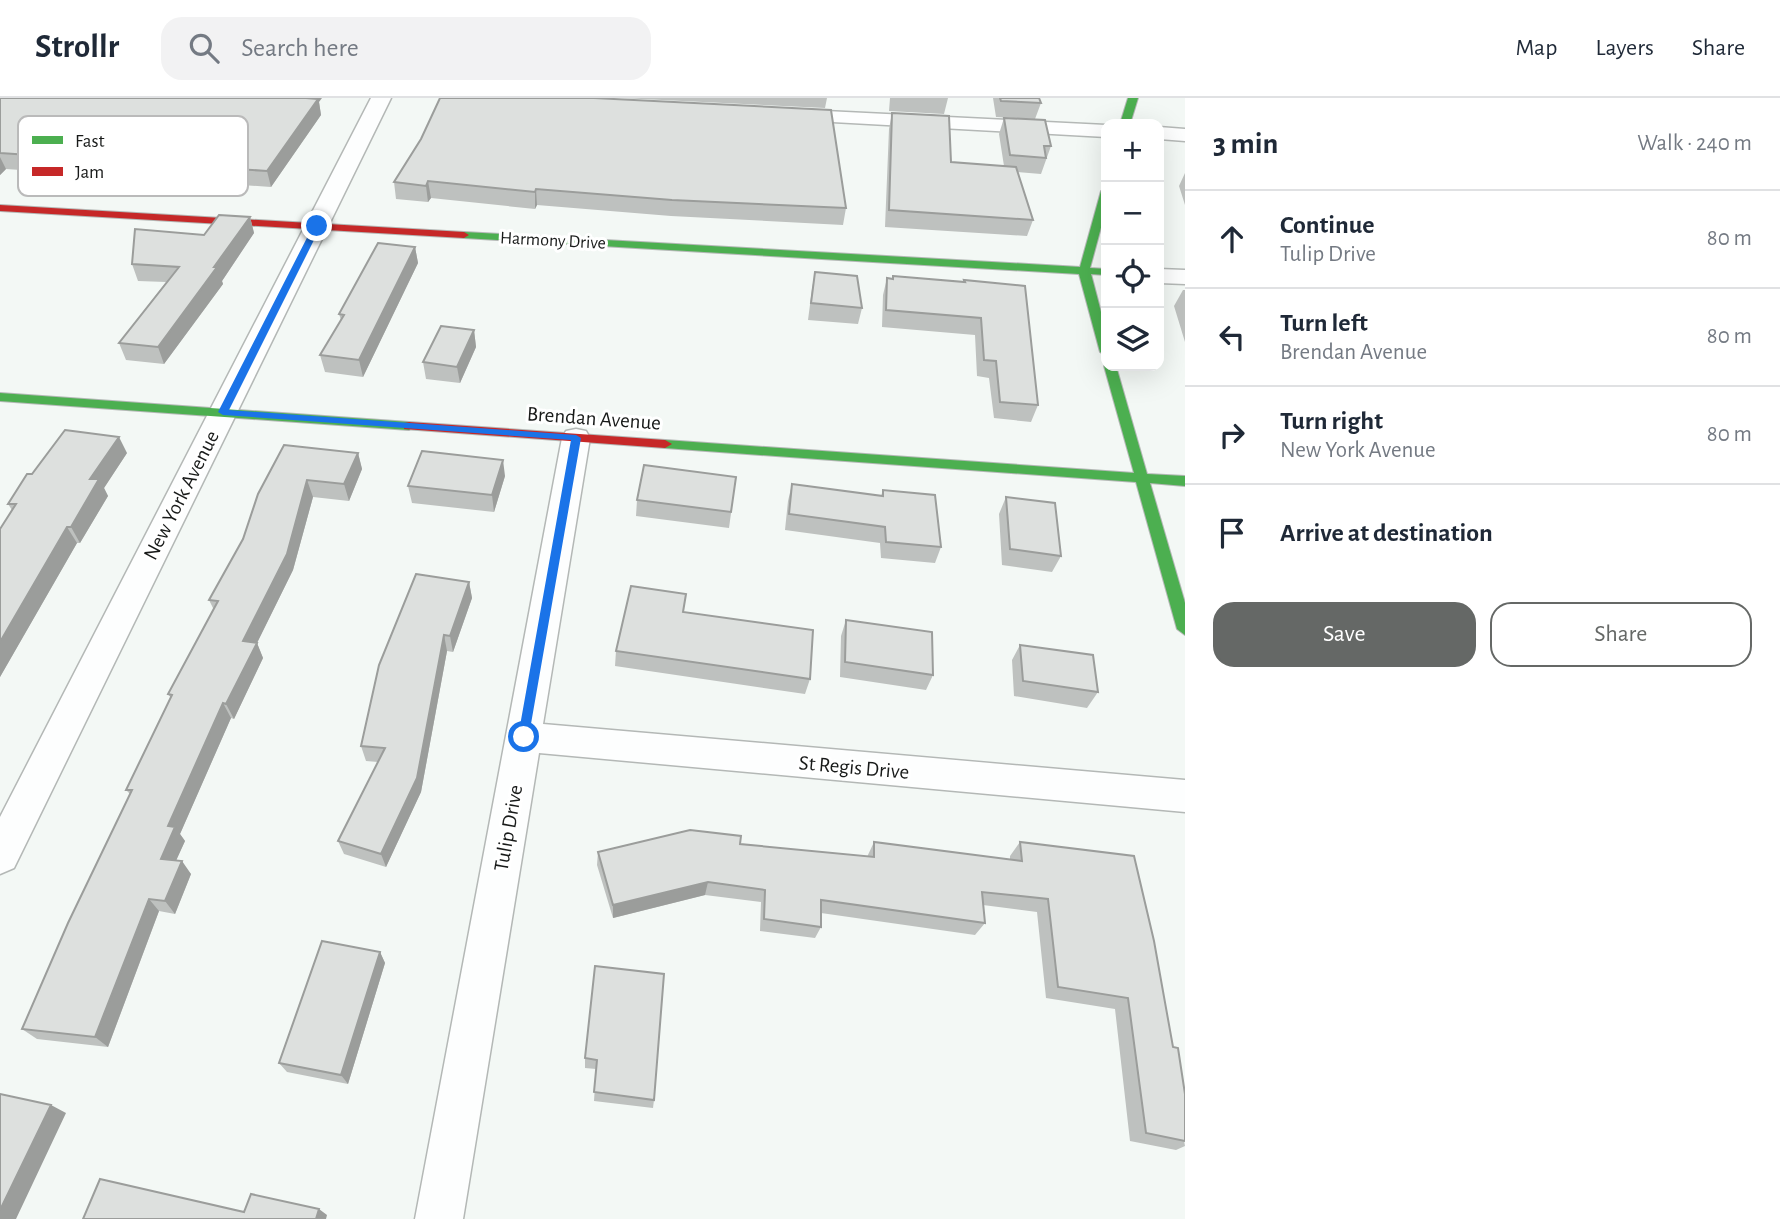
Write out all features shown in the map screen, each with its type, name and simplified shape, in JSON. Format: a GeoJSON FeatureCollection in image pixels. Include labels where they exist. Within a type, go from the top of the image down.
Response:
{"type":"FeatureCollection","features":[{"type":"Feature","properties":{"kind":"street","name":"New York Avenue"},"geometry":{"type":"LineString","coordinates":[[0,856],[381,98]]}},
{"type":"Feature","properties":{"kind":"street"},"geometry":{"type":"LineString","coordinates":[[1127,119],[1133,98]]}},
{"type":"Feature","properties":{"kind":"street"},"geometry":{"type":"LineString","coordinates":[[761,113],[1101,131]]}},
{"type":"Feature","properties":{"kind":"street"},"geometry":{"type":"LineString","coordinates":[[1164,133],[1185,135]]}},
{"type":"Feature","properties":{"kind":"street","name":"Harmony Drive"},"geometry":{"type":"LineString","coordinates":[[0,208],[1101,272]]}},
{"type":"Feature","properties":{"kind":"street"},"geometry":{"type":"LineString","coordinates":[[1101,209],[1084,271],[1101,334]]}},
{"type":"Feature","properties":{"kind":"street"},"geometry":{"type":"LineString","coordinates":[[1164,275],[1185,277]]}},
{"type":"Feature","properties":{"kind":"street"},"geometry":{"type":"LineString","coordinates":[[1111,371],[1185,629]]}},
{"type":"Feature","properties":{"kind":"street","name":"Brendan Avenue"},"geometry":{"type":"LineString","coordinates":[[0,397],[1185,481]]}},
{"type":"Feature","properties":{"kind":"street","name":"Tulip Drive"},"geometry":{"type":"LineString","coordinates":[[439,1219],[576,438]]}},
{"type":"Feature","properties":{"kind":"street","name":"St Regis Drive"},"geometry":{"type":"LineString","coordinates":[[524,737],[1185,796]]}},
{"type":"Feature","properties":{"kind":"building"},"geometry":{"type":"Polygon","coordinates":[[[0,98],[318,99],[267,171],[248,170],[248,116],[18,116],[18,154],[0,153],[0,98]]]}},
{"type":"Feature","properties":{"kind":"building"},"geometry":{"type":"Polygon","coordinates":[[[440,98],[594,98],[831,110],[846,208],[672,200],[536,189],[535,192],[428,181],[426,186],[394,182],[421,139],[440,98]]]}},
{"type":"Feature","properties":{"kind":"building"},"geometry":{"type":"Polygon","coordinates":[[[1000,98],[1039,98],[1041,103],[1001,101],[1000,98]]]}},
{"type":"Feature","properties":{"kind":"building"},"geometry":{"type":"Polygon","coordinates":[[[892,113],[949,116],[951,162],[1016,167],[1033,220],[889,210],[892,113]]]}},
{"type":"Feature","properties":{"kind":"building"},"geometry":{"type":"Polygon","coordinates":[[[1004,118],[1045,120],[1051,146],[1044,146],[1046,158],[1010,155],[1004,118]]]}},
{"type":"Feature","properties":{"kind":"building"},"geometry":{"type":"Polygon","coordinates":[[[219,215],[250,217],[158,347],[119,343],[179,267],[132,264],[135,229],[204,235],[219,215]]]}},
{"type":"Feature","properties":{"kind":"building"},"geometry":{"type":"Polygon","coordinates":[[[378,243],[415,247],[359,360],[320,355],[344,315],[339,314],[378,243]]]}},
{"type":"Feature","properties":{"kind":"building"},"geometry":{"type":"Polygon","coordinates":[[[815,272],[857,276],[862,308],[811,303],[815,272]]]}},
{"type":"Feature","properties":{"kind":"building"},"geometry":{"type":"Polygon","coordinates":[[[893,276],[1025,286],[1038,405],[1000,402],[996,361],[984,360],[981,318],[886,310],[887,278],[893,279],[893,276]]]}},
{"type":"Feature","properties":{"kind":"building"},"geometry":{"type":"Polygon","coordinates":[[[441,326],[474,330],[457,367],[423,362],[441,326]]]}},
{"type":"Feature","properties":{"kind":"building"},"geometry":{"type":"Polygon","coordinates":[[[65,430],[119,437],[90,479],[99,479],[71,527],[67,527],[0,642],[0,529],[16,504],[8,504],[27,474],[32,474],[65,430]]]}},
{"type":"Feature","properties":{"kind":"building"},"geometry":{"type":"Polygon","coordinates":[[[284,445],[358,453],[344,484],[307,480],[287,554],[243,641],[257,643],[226,704],[223,703],[168,826],[175,827],[161,859],[182,861],[165,901],[149,899],[95,1037],[22,1029],[68,923],[132,790],[126,790],[172,695],[168,694],[218,601],[209,600],[243,539],[258,494],[284,445]]]}},
{"type":"Feature","properties":{"kind":"building"},"geometry":{"type":"Polygon","coordinates":[[[422,451],[503,460],[492,495],[408,486],[422,451]]]}},
{"type":"Feature","properties":{"kind":"building"},"geometry":{"type":"Polygon","coordinates":[[[644,465],[736,477],[731,512],[637,500],[644,465]]]}},
{"type":"Feature","properties":{"kind":"building"},"geometry":{"type":"Polygon","coordinates":[[[792,484],[883,496],[883,490],[935,495],[941,547],[886,542],[885,527],[789,514],[792,484]]]}},
{"type":"Feature","properties":{"kind":"building"},"geometry":{"type":"Polygon","coordinates":[[[1006,497],[1055,503],[1061,556],[1010,549],[1006,497]]]}},
{"type":"Feature","properties":{"kind":"building"},"geometry":{"type":"Polygon","coordinates":[[[416,574],[469,582],[450,636],[444,635],[417,778],[381,854],[338,841],[385,748],[361,746],[379,665],[416,574]]]}},
{"type":"Feature","properties":{"kind":"building"},"geometry":{"type":"Polygon","coordinates":[[[631,586],[686,594],[683,612],[813,630],[810,679],[616,651],[631,586]]]}},
{"type":"Feature","properties":{"kind":"building"},"geometry":{"type":"Polygon","coordinates":[[[846,620],[932,632],[933,675],[845,662],[846,620]]]}},
{"type":"Feature","properties":{"kind":"building"},"geometry":{"type":"Polygon","coordinates":[[[1020,645],[1093,655],[1098,692],[1023,681],[1020,645]]]}},
{"type":"Feature","properties":{"kind":"building"},"geometry":{"type":"Polygon","coordinates":[[[690,830],[741,836],[740,844],[874,857],[874,842],[1022,861],[1020,842],[1134,856],[1154,941],[1173,1047],[1178,1048],[1185,1094],[1185,1141],[1146,1133],[1128,998],[1058,987],[1048,899],[982,892],[985,923],[821,900],[821,927],[764,919],[765,890],[708,882],[613,905],[598,852],[690,830]]]}},
{"type":"Feature","properties":{"kind":"building"},"geometry":{"type":"Polygon","coordinates":[[[322,941],[380,952],[341,1075],[279,1063],[322,941]]]}},
{"type":"Feature","properties":{"kind":"building"},"geometry":{"type":"Polygon","coordinates":[[[595,966],[664,974],[654,1100],[594,1092],[597,1060],[585,1058],[595,966]]]}},
{"type":"Feature","properties":{"kind":"building"},"geometry":{"type":"Polygon","coordinates":[[[0,1094],[51,1105],[0,1210],[0,1094]]]}},
{"type":"Feature","properties":{"kind":"building"},"geometry":{"type":"Polygon","coordinates":[[[100,1179],[244,1212],[251,1194],[319,1209],[316,1219],[83,1219],[100,1179]]]}},
{"type":"Feature","properties":{"kind":"traffic: fast"},"geometry":{"type":"LineString","coordinates":[[1127,119],[1133,98]]}},
{"type":"Feature","properties":{"kind":"traffic: fast"},"geometry":{"type":"LineString","coordinates":[[1101,209],[1084,271],[1101,334]]}},
{"type":"Feature","properties":{"kind":"traffic: fast"},"geometry":{"type":"LineString","coordinates":[[464,235],[1101,272]]}},
{"type":"Feature","properties":{"kind":"traffic: fast"},"geometry":{"type":"LineString","coordinates":[[1111,371],[1185,629]]}},
{"type":"Feature","properties":{"kind":"traffic: fast"},"geometry":{"type":"LineString","coordinates":[[0,397],[409,426]]}},
{"type":"Feature","properties":{"kind":"traffic: fast"},"geometry":{"type":"LineString","coordinates":[[665,444],[1185,481]]}},
{"type":"Feature","properties":{"kind":"traffic: jam"},"geometry":{"type":"LineString","coordinates":[[0,208],[464,235]]}},
{"type":"Feature","properties":{"kind":"traffic: jam"},"geometry":{"type":"LineString","coordinates":[[409,426],[665,444]]}},
{"type":"Feature","properties":{"kind":"route"},"geometry":{"type":"LineString","coordinates":[[317,226],[223,412],[576,438],[524,737]]}}]}
